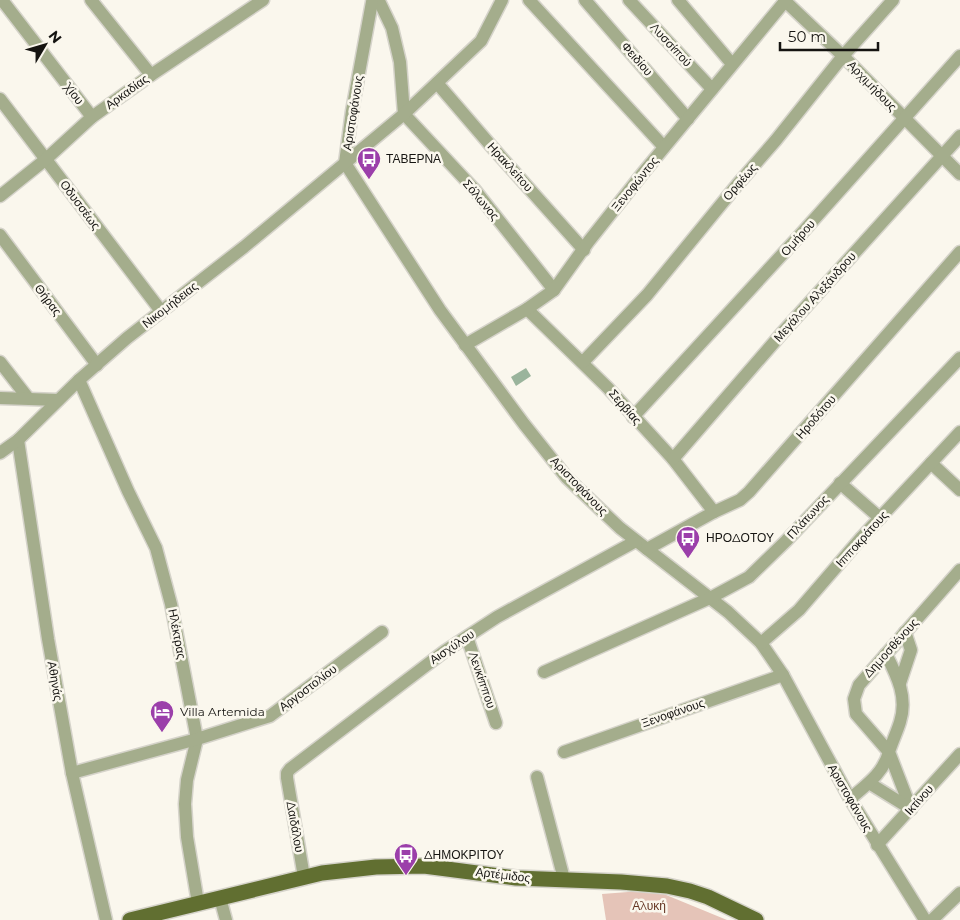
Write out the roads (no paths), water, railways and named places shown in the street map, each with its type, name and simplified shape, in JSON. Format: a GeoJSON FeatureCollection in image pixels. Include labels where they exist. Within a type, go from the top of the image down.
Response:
{"type":"FeatureCollection","features":[{"type":"Feature","properties":{"kind":"main road","name":"Αρτέμιδος"},"geometry":{"type":"LineString","coordinates":[[130,920],[304,877],[354,869],[424,866],[516,878],[644,883],[679,888],[714,900],[756,920]]}},
{"type":"Feature","properties":{"kind":"street","name":"Χίου"},"geometry":{"type":"LineString","coordinates":[[2,0],[92,117]]}},
{"type":"Feature","properties":{"kind":"street"},"geometry":{"type":"LineString","coordinates":[[91,0],[151,75]]}},
{"type":"Feature","properties":{"kind":"street","name":"Αρκαδίας"},"geometry":{"type":"LineString","coordinates":[[0,196],[45,160],[92,117],[263,0]]}},
{"type":"Feature","properties":{"kind":"street","name":"Νικομήδειας"},"geometry":{"type":"LineString","coordinates":[[0,453],[18,440],[79,380],[162,311],[244,247],[404,114],[481,41],[502,0]]}},
{"type":"Feature","properties":{"kind":"street"},"geometry":{"type":"LineString","coordinates":[[528,0],[664,147]]}},
{"type":"Feature","properties":{"kind":"street","name":"Φειδίου"},"geometry":{"type":"LineString","coordinates":[[585,0],[688,119]]}},
{"type":"Feature","properties":{"kind":"street","name":"Λυσσίπού"},"geometry":{"type":"LineString","coordinates":[[629,0],[712,89]]}},
{"type":"Feature","properties":{"kind":"street"},"geometry":{"type":"LineString","coordinates":[[678,0],[732,64]]}},
{"type":"Feature","properties":{"kind":"street","name":"Ξενοφώντος"},"geometry":{"type":"LineString","coordinates":[[465,345],[527,309],[554,290],[589,241],[785,0]]}},
{"type":"Feature","properties":{"kind":"street","name":"Αρχιμήδους"},"geometry":{"type":"LineString","coordinates":[[785,0],[960,174]]}},
{"type":"Feature","properties":{"kind":"street","name":"Ορφέως"},"geometry":{"type":"LineString","coordinates":[[583,362],[647,295],[843,56],[893,0]]}},
{"type":"Feature","properties":{"kind":"street"},"geometry":{"type":"LineString","coordinates":[[376,1],[392,28],[400,62],[404,114]]}},
{"type":"Feature","properties":{"kind":"street","name":"Αριστοφάνους"},"geometry":{"type":"LineString","coordinates":[[376,1],[352,111],[346,163],[440,310],[524,424],[567,478],[620,528],[728,612],[761,643],[783,675],[850,799],[925,920]]}},
{"type":"Feature","properties":{"kind":"street","name":"Ομήρου"},"geometry":{"type":"LineString","coordinates":[[633,417],[905,119],[960,56]]}},
{"type":"Feature","properties":{"kind":"street","name":"Ηρακλείτου"},"geometry":{"type":"LineString","coordinates":[[438,83],[584,250]]}},
{"type":"Feature","properties":{"kind":"street","name":"Οδυσσέως"},"geometry":{"type":"LineString","coordinates":[[0,98],[45,160],[162,311]]}},
{"type":"Feature","properties":{"kind":"street","name":"Σόλωνος"},"geometry":{"type":"LineString","coordinates":[[404,114],[474,189],[554,290]]}},
{"type":"Feature","properties":{"kind":"street","name":"Μεγάλου Αλεξάνδρου"},"geometry":{"type":"LineString","coordinates":[[673,459],[783,332],[960,136]]}},
{"type":"Feature","properties":{"kind":"street","name":"Θήρας"},"geometry":{"type":"LineString","coordinates":[[0,235],[97,365]]}},
{"type":"Feature","properties":{"kind":"street","name":"Ηροδότου"},"geometry":{"type":"LineString","coordinates":[[647,549],[714,512],[740,500],[750,492],[960,252]]}},
{"type":"Feature","properties":{"kind":"street","name":"Σερβίας"},"geometry":{"type":"LineString","coordinates":[[527,309],[608,388],[673,459],[714,512]]}},
{"type":"Feature","properties":{"kind":"street","name":"Πλάτωνος"},"geometry":{"type":"LineString","coordinates":[[544,672],[710,598],[749,577],[786,541],[960,358]]}},
{"type":"Feature","properties":{"kind":"street"},"geometry":{"type":"LineString","coordinates":[[0,362],[28,398]]}},
{"type":"Feature","properties":{"kind":"street","name":"Ηλέκτρας"},"geometry":{"type":"LineString","coordinates":[[79,380],[128,491],[156,548],[171,604],[197,739],[187,780],[185,804],[187,837],[198,903]]}},
{"type":"Feature","properties":{"kind":"street"},"geometry":{"type":"LineString","coordinates":[[0,398],[58,400]]}},
{"type":"Feature","properties":{"kind":"street","name":"Ιπποκράτους"},"geometry":{"type":"LineString","coordinates":[[761,643],[799,610],[880,518],[960,432]]}},
{"type":"Feature","properties":{"kind":"street","name":"Αθηνάς"},"geometry":{"type":"LineString","coordinates":[[18,440],[48,639],[72,773],[106,920]]}},
{"type":"Feature","properties":{"kind":"street"},"geometry":{"type":"LineString","coordinates":[[932,463],[960,490]]}},
{"type":"Feature","properties":{"kind":"street"},"geometry":{"type":"LineString","coordinates":[[840,483],[880,518]]}},
{"type":"Feature","properties":{"kind":"street","name":"Αισχύλου"},"geometry":{"type":"LineString","coordinates":[[287,778],[287,773],[290,769],[398,686],[467,637],[551,587],[636,541]]}},
{"type":"Feature","properties":{"kind":"street","name":"Δημοσθένους"},"geometry":{"type":"LineString","coordinates":[[890,752],[856,714],[854,699],[859,685],[960,570]]}},
{"type":"Feature","properties":{"kind":"street","name":"Αργοστολίου"},"geometry":{"type":"LineString","coordinates":[[72,773],[197,739],[270,716],[382,632]]}},
{"type":"Feature","properties":{"kind":"street"},"geometry":{"type":"LineString","coordinates":[[900,683],[911,650],[905,632]]}},
{"type":"Feature","properties":{"kind":"street","name":"Λενκίππου"},"geometry":{"type":"LineString","coordinates":[[467,637],[496,723]]}},
{"type":"Feature","properties":{"kind":"street"},"geometry":{"type":"LineString","coordinates":[[850,799],[886,764],[903,709],[900,683],[886,654]]}},
{"type":"Feature","properties":{"kind":"street","name":"Ξενοφάνους"},"geometry":{"type":"LineString","coordinates":[[564,752],[783,675]]}},
{"type":"Feature","properties":{"kind":"street"},"geometry":{"type":"LineString","coordinates":[[890,752],[911,809]]}},
{"type":"Feature","properties":{"kind":"street","name":"Ικτίνου"},"geometry":{"type":"LineString","coordinates":[[877,844],[960,754]]}},
{"type":"Feature","properties":{"kind":"street"},"geometry":{"type":"LineString","coordinates":[[537,777],[564,879]]}},
{"type":"Feature","properties":{"kind":"street","name":"Δαιδάλου"},"geometry":{"type":"LineString","coordinates":[[287,778],[304,877]]}},
{"type":"Feature","properties":{"kind":"street"},"geometry":{"type":"LineString","coordinates":[[869,782],[911,809]]}},
{"type":"Feature","properties":{"kind":"street"},"geometry":{"type":"LineString","coordinates":[[932,920],[960,893]]}},
{"type":"Feature","properties":{"kind":"street"},"geometry":{"type":"LineString","coordinates":[[220,898],[226,920]]}},
{"type":"Feature","properties":{"kind":"place","name":"ΤΑΒΕΡΝΑ"},"geometry":{"type":"Point","coordinates":[369,180]}},
{"type":"Feature","properties":{"kind":"place","name":"ΗΡΟΔΟΤΟΥ"},"geometry":{"type":"Point","coordinates":[688,559]}},
{"type":"Feature","properties":{"kind":"place","name":"Villa Artemida"},"geometry":{"type":"Point","coordinates":[162,733]}},
{"type":"Feature","properties":{"kind":"place","name":"ΔΗΜΟΚΡΙΤΟΥ"},"geometry":{"type":"Point","coordinates":[406,876]}},
{"type":"Feature","properties":{"kind":"park label","name":"Αλυκή"},"geometry":{"type":"Point","coordinates":[649,906]}}]}
